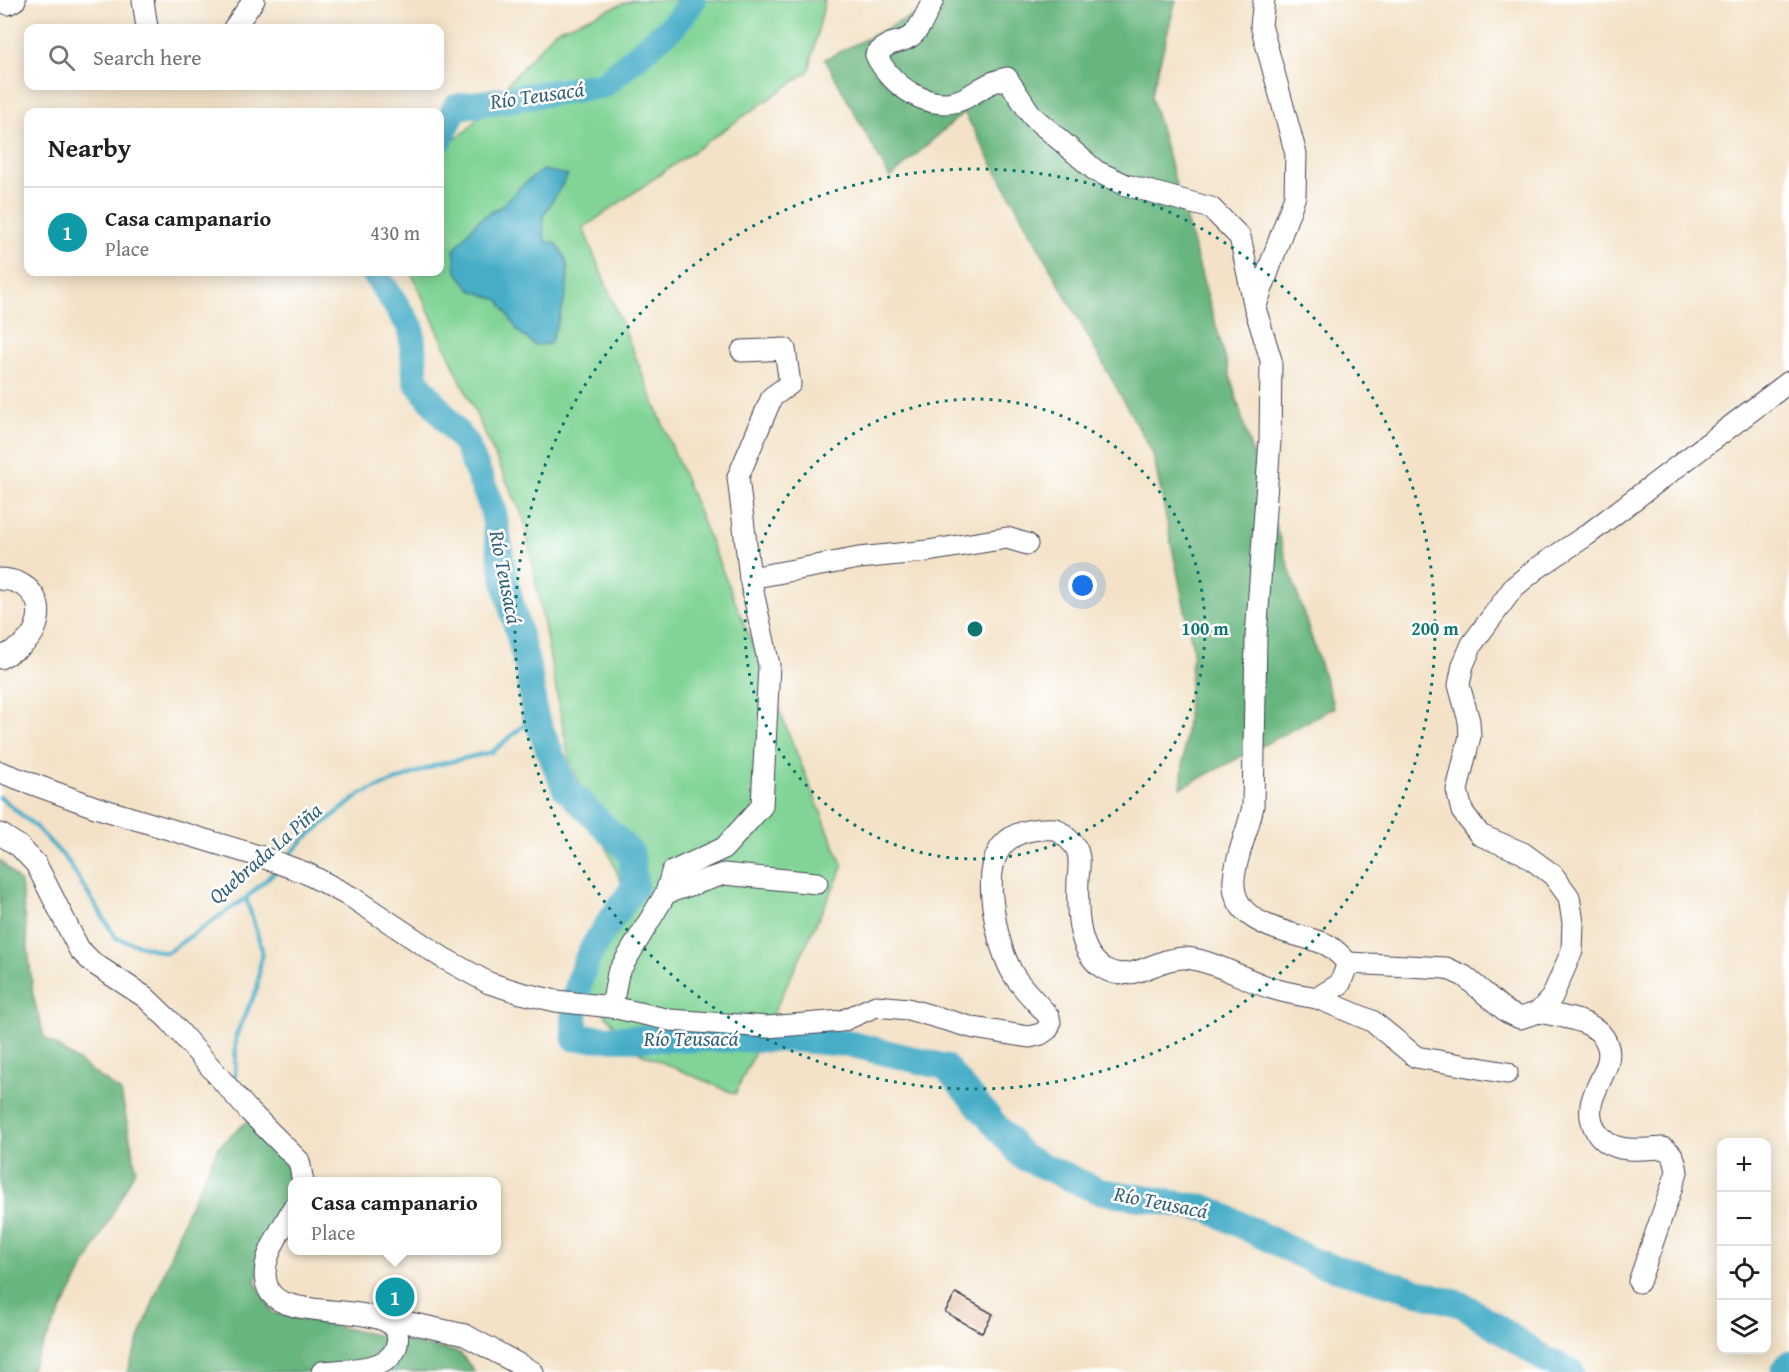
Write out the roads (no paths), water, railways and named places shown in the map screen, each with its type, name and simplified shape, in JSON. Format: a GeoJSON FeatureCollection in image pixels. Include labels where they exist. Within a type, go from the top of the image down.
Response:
{"type":"FeatureCollection","features":[{"type":"Feature","properties":{"kind":"street"},"geometry":{"type":"LineString","coordinates":[[0,0],[8,4],[15,0]]}},
{"type":"Feature","properties":{"kind":"street"},"geometry":{"type":"LineString","coordinates":[[143,0],[146,24]]}},
{"type":"Feature","properties":{"kind":"street"},"geometry":{"type":"LineString","coordinates":[[237,24],[254,0]]}},
{"type":"Feature","properties":{"kind":"street"},"geometry":{"type":"LineString","coordinates":[[933,0],[922,22],[909,37],[887,44],[876,55],[882,68],[895,81],[912,93],[939,105],[964,99],[987,82],[1007,78],[1032,116],[1096,171],[1126,185],[1211,208],[1240,237],[1255,308],[1271,360],[1270,440],[1256,637],[1253,806],[1249,827],[1237,859],[1234,893],[1250,916],[1288,933],[1325,944],[1348,963],[1446,968],[1464,976],[1507,1012],[1520,1018],[1539,1011],[1552,997],[1572,951],[1573,923],[1569,897],[1553,875],[1523,853],[1480,834],[1470,825],[1462,811],[1457,790],[1470,736],[1469,721],[1459,685],[1462,665],[1472,644],[1514,587],[1536,569],[1587,535],[1789,382]]}},
{"type":"Feature","properties":{"kind":"street"},"geometry":{"type":"LineString","coordinates":[[1255,308],[1295,196],[1296,154],[1261,25],[1264,0]]}},
{"type":"Feature","properties":{"kind":"street"},"geometry":{"type":"LineString","coordinates":[[612,1007],[618,973],[666,893],[672,872],[724,848],[762,806],[770,665],[750,578],[738,477],[772,397],[790,384],[785,348],[742,351]]}},
{"type":"Feature","properties":{"kind":"street"},"geometry":{"type":"LineString","coordinates":[[750,578],[859,558],[928,551],[1007,538],[1027,544]]}},
{"type":"Feature","properties":{"kind":"street"},"geometry":{"type":"LineString","coordinates":[[0,579],[15,579],[30,589],[39,609],[35,630],[22,646],[0,658]]}},
{"type":"Feature","properties":{"kind":"street"},"geometry":{"type":"LineString","coordinates":[[0,772],[95,807],[262,856],[306,873],[353,898],[443,958],[489,983],[556,1001],[612,1007],[670,1020],[767,1027],[842,1020],[876,1006],[882,1006],[908,1009],[974,1028],[1029,1037],[1041,1034],[1050,1023],[1043,1010],[1012,973],[997,933],[991,895],[991,870],[994,856],[1001,845],[1012,836],[1023,831],[1056,829],[1076,849],[1079,861],[1077,909],[1084,942],[1089,953],[1102,967],[1115,974],[1130,974],[1172,958],[1188,958],[1272,988],[1317,998],[1372,1021],[1416,1057],[1507,1073]]}},
{"type":"Feature","properties":{"kind":"street"},"geometry":{"type":"LineString","coordinates":[[0,834],[19,846],[36,864],[79,949],[93,963],[145,997],[170,1021],[248,1110],[299,1161],[302,1177]]}},
{"type":"Feature","properties":{"kind":"street"},"geometry":{"type":"LineString","coordinates":[[666,893],[724,874],[817,883]]}},
{"type":"Feature","properties":{"kind":"street"},"geometry":{"type":"LineString","coordinates":[[1317,998],[1340,984],[1348,963]]}},
{"type":"Feature","properties":{"kind":"street"},"geometry":{"type":"LineString","coordinates":[[1539,1011],[1581,1020],[1607,1043],[1608,1060],[1590,1103],[1592,1121],[1607,1143],[1618,1148],[1663,1148],[1669,1151],[1675,1161],[1677,1172],[1639,1282]]}},
{"type":"Feature","properties":{"kind":"street"},"geometry":{"type":"LineString","coordinates":[[288,1218],[266,1262],[265,1280],[270,1292],[278,1302],[293,1308],[382,1317],[465,1335],[533,1372]]}},
{"type":"Feature","properties":{"kind":"street"},"geometry":{"type":"LineString","coordinates":[[322,1372],[378,1366],[387,1360],[395,1350],[398,1338],[396,1329],[382,1317]]}},
{"type":"Feature","properties":{"kind":"water"},"geometry":{"type":"Polygon","coordinates":[[[542,170],[568,175],[543,216],[545,241],[556,243],[567,264],[568,274],[563,305],[550,344],[534,345],[517,330],[499,300],[471,290],[456,271],[454,250],[478,220],[503,205],[520,187],[542,170]]]}},
{"type":"Feature","properties":{"kind":"waterway","name":"Río Teusacá"},"geometry":{"type":"LineString","coordinates":[[444,131],[456,107],[603,85],[674,25],[693,0]]}},
{"type":"Feature","properties":{"kind":"waterway","name":"Río Teusacá"},"geometry":{"type":"LineString","coordinates":[[377,276],[411,328],[416,381],[466,444],[493,509],[505,581],[529,673],[535,716],[565,788],[631,853],[635,886],[598,940],[582,973],[577,992],[575,1038],[795,1039],[850,1044],[945,1067],[1023,1157],[1099,1191],[1209,1209],[1315,1262],[1463,1305],[1546,1360],[1571,1372]]}},
{"type":"Feature","properties":{"kind":"waterway","name":"Quebrada La Piña"},"geometry":{"type":"LineString","coordinates":[[286,859],[304,839],[361,794],[436,765],[492,752],[535,716]]}},
{"type":"Feature","properties":{"kind":"waterway","name":"Quebrada La Piña"},"geometry":{"type":"LineString","coordinates":[[0,797],[36,827],[67,860],[116,938],[166,953],[246,898],[277,870]]}},
{"type":"Feature","properties":{"kind":"waterway"},"geometry":{"type":"LineString","coordinates":[[235,1077],[236,1035],[257,989],[262,950],[246,898]]}},
{"type":"Feature","properties":{"kind":"waterway","name":"Río Teusacá"},"geometry":{"type":"LineString","coordinates":[[1784,1372],[1789,1364]]}},
{"type":"Feature","properties":{"kind":"place","name":"Casa campanario"},"geometry":{"type":"Point","coordinates":[395,1297]}}]}
